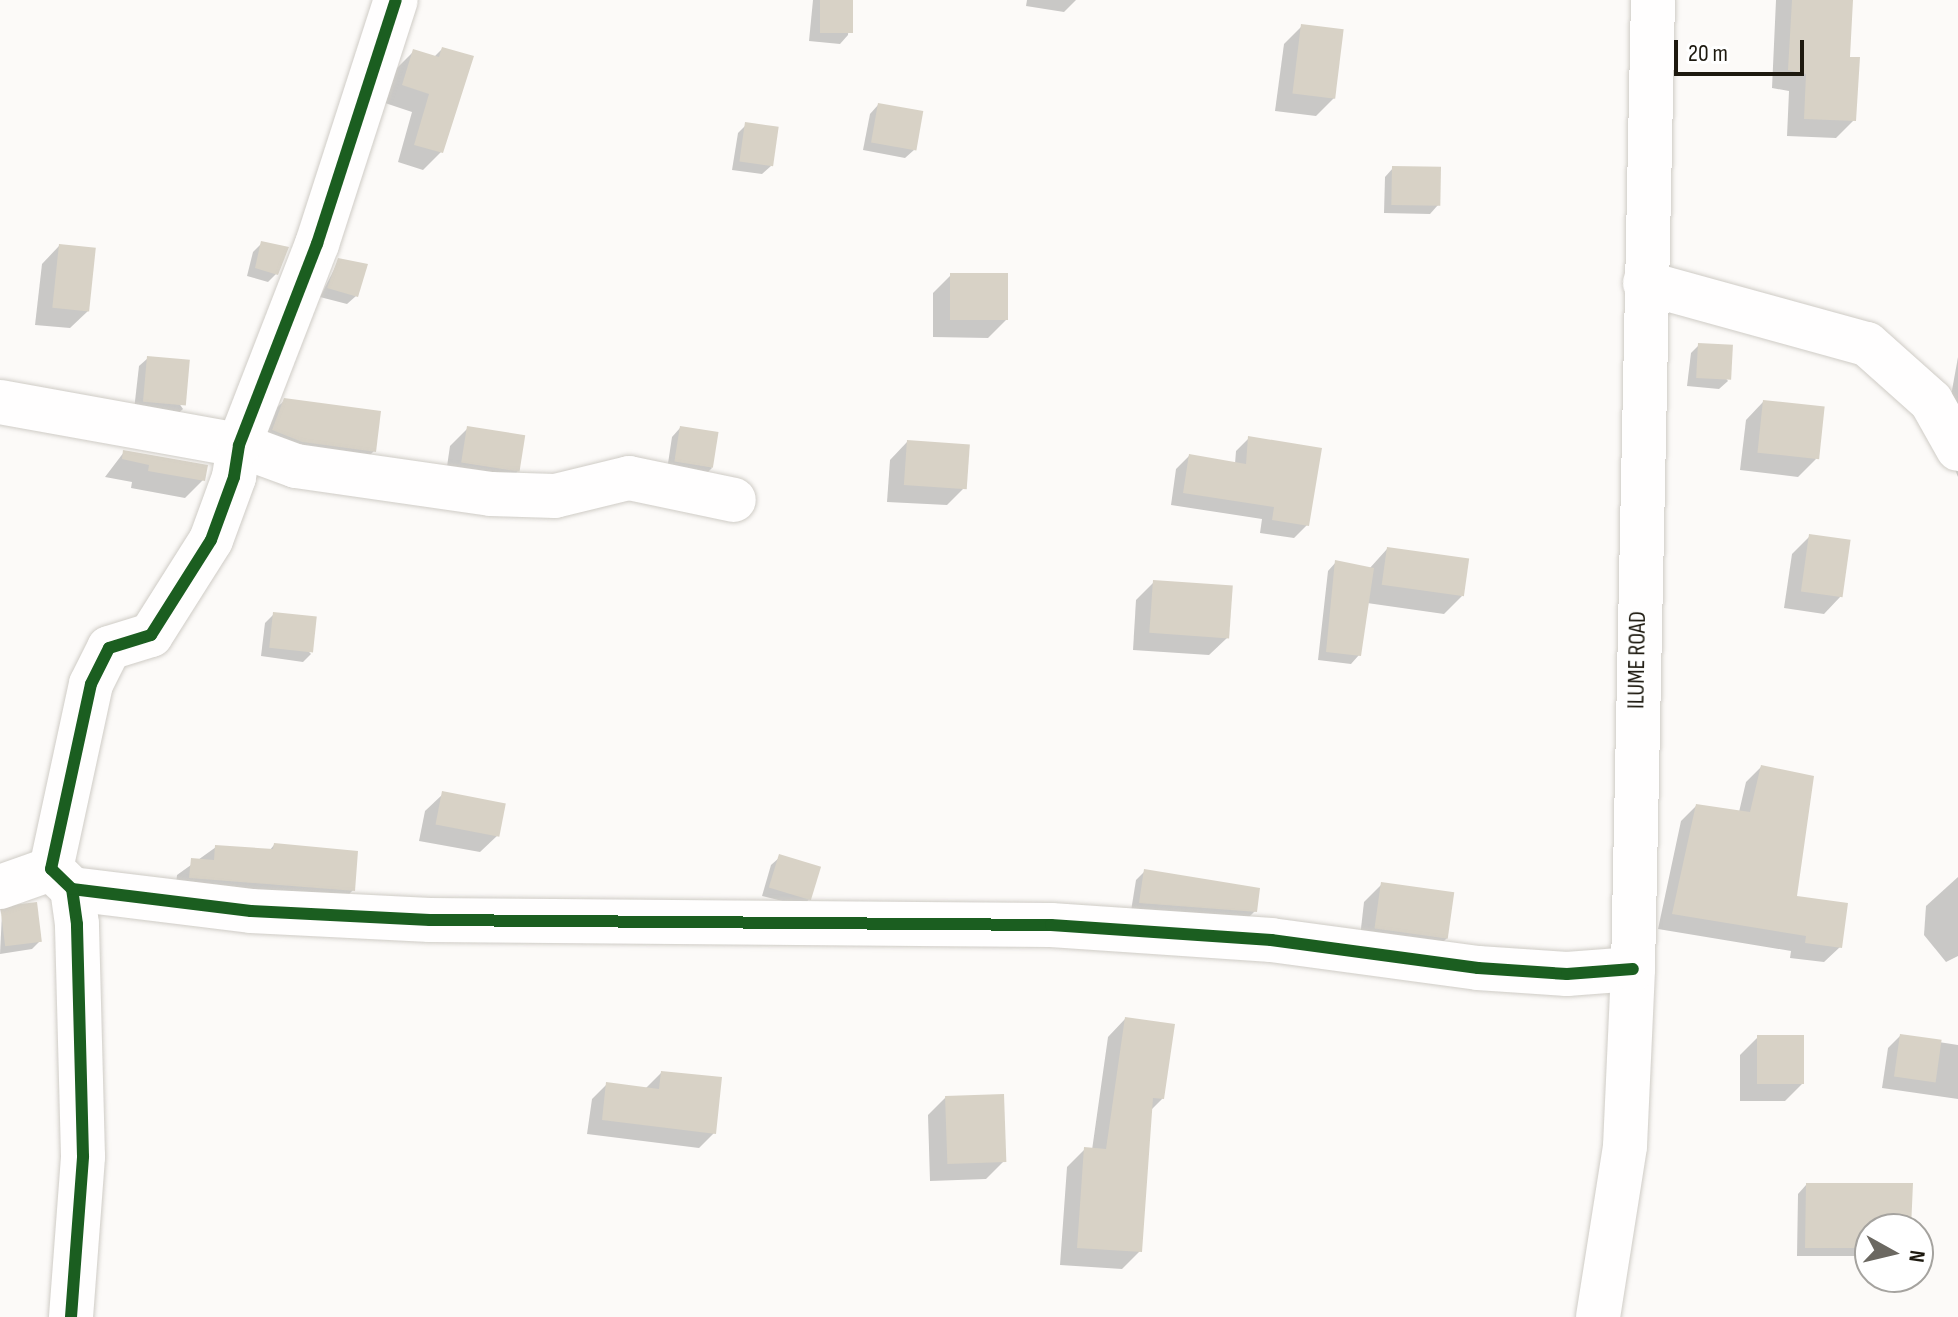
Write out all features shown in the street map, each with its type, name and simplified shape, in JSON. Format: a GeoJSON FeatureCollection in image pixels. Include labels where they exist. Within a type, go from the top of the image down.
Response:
{"type":"FeatureCollection","features":[{"type":"Feature","properties":{"kind":"street"},"geometry":{"type":"LineString","coordinates":[[71,1317],[83,1156],[62,879],[99,659],[109,648],[151,635],[211,540],[234,477],[239,445],[317,244],[396,0]]}},
{"type":"Feature","properties":{"kind":"street","name":"ILUME ROAD"},"geometry":{"type":"LineString","coordinates":[[1598,1317],[1625,1146],[1633,969],[1653,0]]}},
{"type":"Feature","properties":{"kind":"street"},"geometry":{"type":"LineString","coordinates":[[1645,283],[1867,344],[1931,401],[1958,449]]}},
{"type":"Feature","properties":{"kind":"street"},"geometry":{"type":"LineString","coordinates":[[0,402],[239,445],[296,466],[491,494],[555,496],[629,478],[734,500]]}},
{"type":"Feature","properties":{"kind":"street"},"geometry":{"type":"LineString","coordinates":[[0,887],[62,879],[251,911],[430,920],[1051,925],[1271,940],[1478,968],[1567,974],[1633,969]]}},
{"type":"Feature","properties":{"kind":"building"},"geometry":{"type":"Polygon","coordinates":[[[820,0],[853,0],[853,33],[820,33],[820,0]]]}},
{"type":"Feature","properties":{"kind":"building"},"geometry":{"type":"Polygon","coordinates":[[[1792,0],[1853,0],[1850,57],[1860,57],[1856,121],[1804,119],[1806,74],[1788,70],[1792,0]]]}},
{"type":"Feature","properties":{"kind":"building"},"geometry":{"type":"Polygon","coordinates":[[[1301,24],[1344,29],[1335,99],[1292,93],[1301,24]]]}},
{"type":"Feature","properties":{"kind":"building"},"geometry":{"type":"Polygon","coordinates":[[[442,47],[474,56],[443,153],[414,145],[429,94],[402,85],[413,49],[439,57],[442,47]]]}},
{"type":"Feature","properties":{"kind":"building"},"geometry":{"type":"Polygon","coordinates":[[[878,103],[923,111],[916,150],[871,142],[878,103]]]}},
{"type":"Feature","properties":{"kind":"building"},"geometry":{"type":"Polygon","coordinates":[[[745,122],[779,127],[773,166],[739,162],[745,122]]]}},
{"type":"Feature","properties":{"kind":"building"},"geometry":{"type":"Polygon","coordinates":[[[1392,166],[1441,167],[1440,206],[1391,205],[1392,166]]]}},
{"type":"Feature","properties":{"kind":"building"},"geometry":{"type":"Polygon","coordinates":[[[261,241],[289,247],[278,275],[255,268],[261,241]]]}},
{"type":"Feature","properties":{"kind":"building"},"geometry":{"type":"Polygon","coordinates":[[[59,244],[96,248],[89,312],[52,308],[59,244]]]}},
{"type":"Feature","properties":{"kind":"building"},"geometry":{"type":"Polygon","coordinates":[[[338,258],[368,264],[358,297],[327,288],[338,258]]]}},
{"type":"Feature","properties":{"kind":"building"},"geometry":{"type":"Polygon","coordinates":[[[950,273],[1008,273],[1008,320],[950,320],[950,273]]]}},
{"type":"Feature","properties":{"kind":"building"},"geometry":{"type":"Polygon","coordinates":[[[1698,343],[1733,345],[1731,380],[1696,378],[1698,343]]]}},
{"type":"Feature","properties":{"kind":"building"},"geometry":{"type":"Polygon","coordinates":[[[147,356],[190,360],[186,406],[143,402],[147,356]]]}},
{"type":"Feature","properties":{"kind":"building"},"geometry":{"type":"Polygon","coordinates":[[[284,398],[381,411],[376,452],[302,442],[272,430],[284,398]]]}},
{"type":"Feature","properties":{"kind":"building"},"geometry":{"type":"Polygon","coordinates":[[[1763,400],[1825,406],[1819,459],[1757,453],[1763,400]]]}},
{"type":"Feature","properties":{"kind":"building"},"geometry":{"type":"Polygon","coordinates":[[[467,426],[525,435],[519,472],[461,463],[467,426]]]}},
{"type":"Feature","properties":{"kind":"building"},"geometry":{"type":"Polygon","coordinates":[[[680,426],[719,432],[713,468],[674,462],[680,426]]]}},
{"type":"Feature","properties":{"kind":"building"},"geometry":{"type":"Polygon","coordinates":[[[1248,436],[1322,448],[1309,526],[1272,520],[1274,507],[1183,493],[1189,454],[1246,464],[1248,436]]]}},
{"type":"Feature","properties":{"kind":"building"},"geometry":{"type":"Polygon","coordinates":[[[907,440],[970,444],[967,489],[904,485],[907,440]]]}},
{"type":"Feature","properties":{"kind":"building"},"geometry":{"type":"Polygon","coordinates":[[[123,450],[208,465],[205,481],[148,471],[149,465],[122,459],[123,450]]]}},
{"type":"Feature","properties":{"kind":"building"},"geometry":{"type":"Polygon","coordinates":[[[1809,534],[1851,540],[1843,597],[1801,591],[1809,534]]]}},
{"type":"Feature","properties":{"kind":"building"},"geometry":{"type":"Polygon","coordinates":[[[1387,547],[1469,559],[1464,596],[1382,585],[1387,547]]]}},
{"type":"Feature","properties":{"kind":"building"},"geometry":{"type":"Polygon","coordinates":[[[1335,560],[1374,568],[1361,656],[1326,652],[1335,560]]]}},
{"type":"Feature","properties":{"kind":"building"},"geometry":{"type":"Polygon","coordinates":[[[1153,580],[1233,586],[1229,638],[1149,633],[1153,580]]]}},
{"type":"Feature","properties":{"kind":"building"},"geometry":{"type":"Polygon","coordinates":[[[273,612],[317,617],[313,652],[269,648],[273,612]]]}},
{"type":"Feature","properties":{"kind":"building"},"geometry":{"type":"Polygon","coordinates":[[[1761,765],[1814,776],[1797,896],[1848,903],[1842,948],[1805,943],[1806,936],[1672,914],[1696,804],[1750,812],[1761,765]]]}},
{"type":"Feature","properties":{"kind":"building"},"geometry":{"type":"Polygon","coordinates":[[[442,791],[506,803],[499,837],[436,824],[442,791]]]}},
{"type":"Feature","properties":{"kind":"building"},"geometry":{"type":"Polygon","coordinates":[[[274,843],[358,851],[355,891],[189,878],[191,858],[214,860],[215,845],[273,849],[274,843]]]}},
{"type":"Feature","properties":{"kind":"building"},"geometry":{"type":"Polygon","coordinates":[[[779,854],[821,867],[811,900],[769,887],[779,854]]]}},
{"type":"Feature","properties":{"kind":"building"},"geometry":{"type":"Polygon","coordinates":[[[1144,869],[1260,888],[1257,912],[1139,903],[1144,869]]]}},
{"type":"Feature","properties":{"kind":"building"},"geometry":{"type":"Polygon","coordinates":[[[1381,882],[1454,892],[1448,939],[1374,929],[1381,882]]]}},
{"type":"Feature","properties":{"kind":"building"},"geometry":{"type":"Polygon","coordinates":[[[37,902],[42,942],[5,946],[0,907],[37,902]]]}},
{"type":"Feature","properties":{"kind":"building"},"geometry":{"type":"Polygon","coordinates":[[[1125,1017],[1175,1024],[1164,1099],[1153,1098],[1142,1252],[1077,1248],[1084,1147],[1106,1149],[1125,1017]]]}},
{"type":"Feature","properties":{"kind":"building"},"geometry":{"type":"Polygon","coordinates":[[[1900,1034],[1942,1040],[1936,1082],[1894,1077],[1900,1034]]]}},
{"type":"Feature","properties":{"kind":"building"},"geometry":{"type":"Polygon","coordinates":[[[1757,1035],[1804,1035],[1804,1084],[1757,1084],[1757,1035]]]}},
{"type":"Feature","properties":{"kind":"building"},"geometry":{"type":"Polygon","coordinates":[[[661,1071],[722,1077],[716,1134],[602,1120],[606,1082],[659,1089],[661,1071]]]}},
{"type":"Feature","properties":{"kind":"building"},"geometry":{"type":"Polygon","coordinates":[[[1004,1094],[1006,1162],[947,1164],[945,1096],[1004,1094]]]}},
{"type":"Feature","properties":{"kind":"building"},"geometry":{"type":"Polygon","coordinates":[[[1806,1183],[1913,1183],[1912,1213],[1854,1213],[1854,1248],[1805,1248],[1806,1183]]]}},
{"type":"Feature","properties":{"kind":"cycle path"},"geometry":{"type":"LineString","coordinates":[[71,1317],[83,1156],[77,924],[72,889],[51,869],[91,684],[109,648],[151,635],[211,540],[234,477],[239,445],[317,244],[396,0]]}},
{"type":"Feature","properties":{"kind":"cycle path"},"geometry":{"type":"LineString","coordinates":[[72,889],[251,911],[430,920],[1051,925],[1271,940],[1478,968],[1567,974],[1633,969]]}}]}
